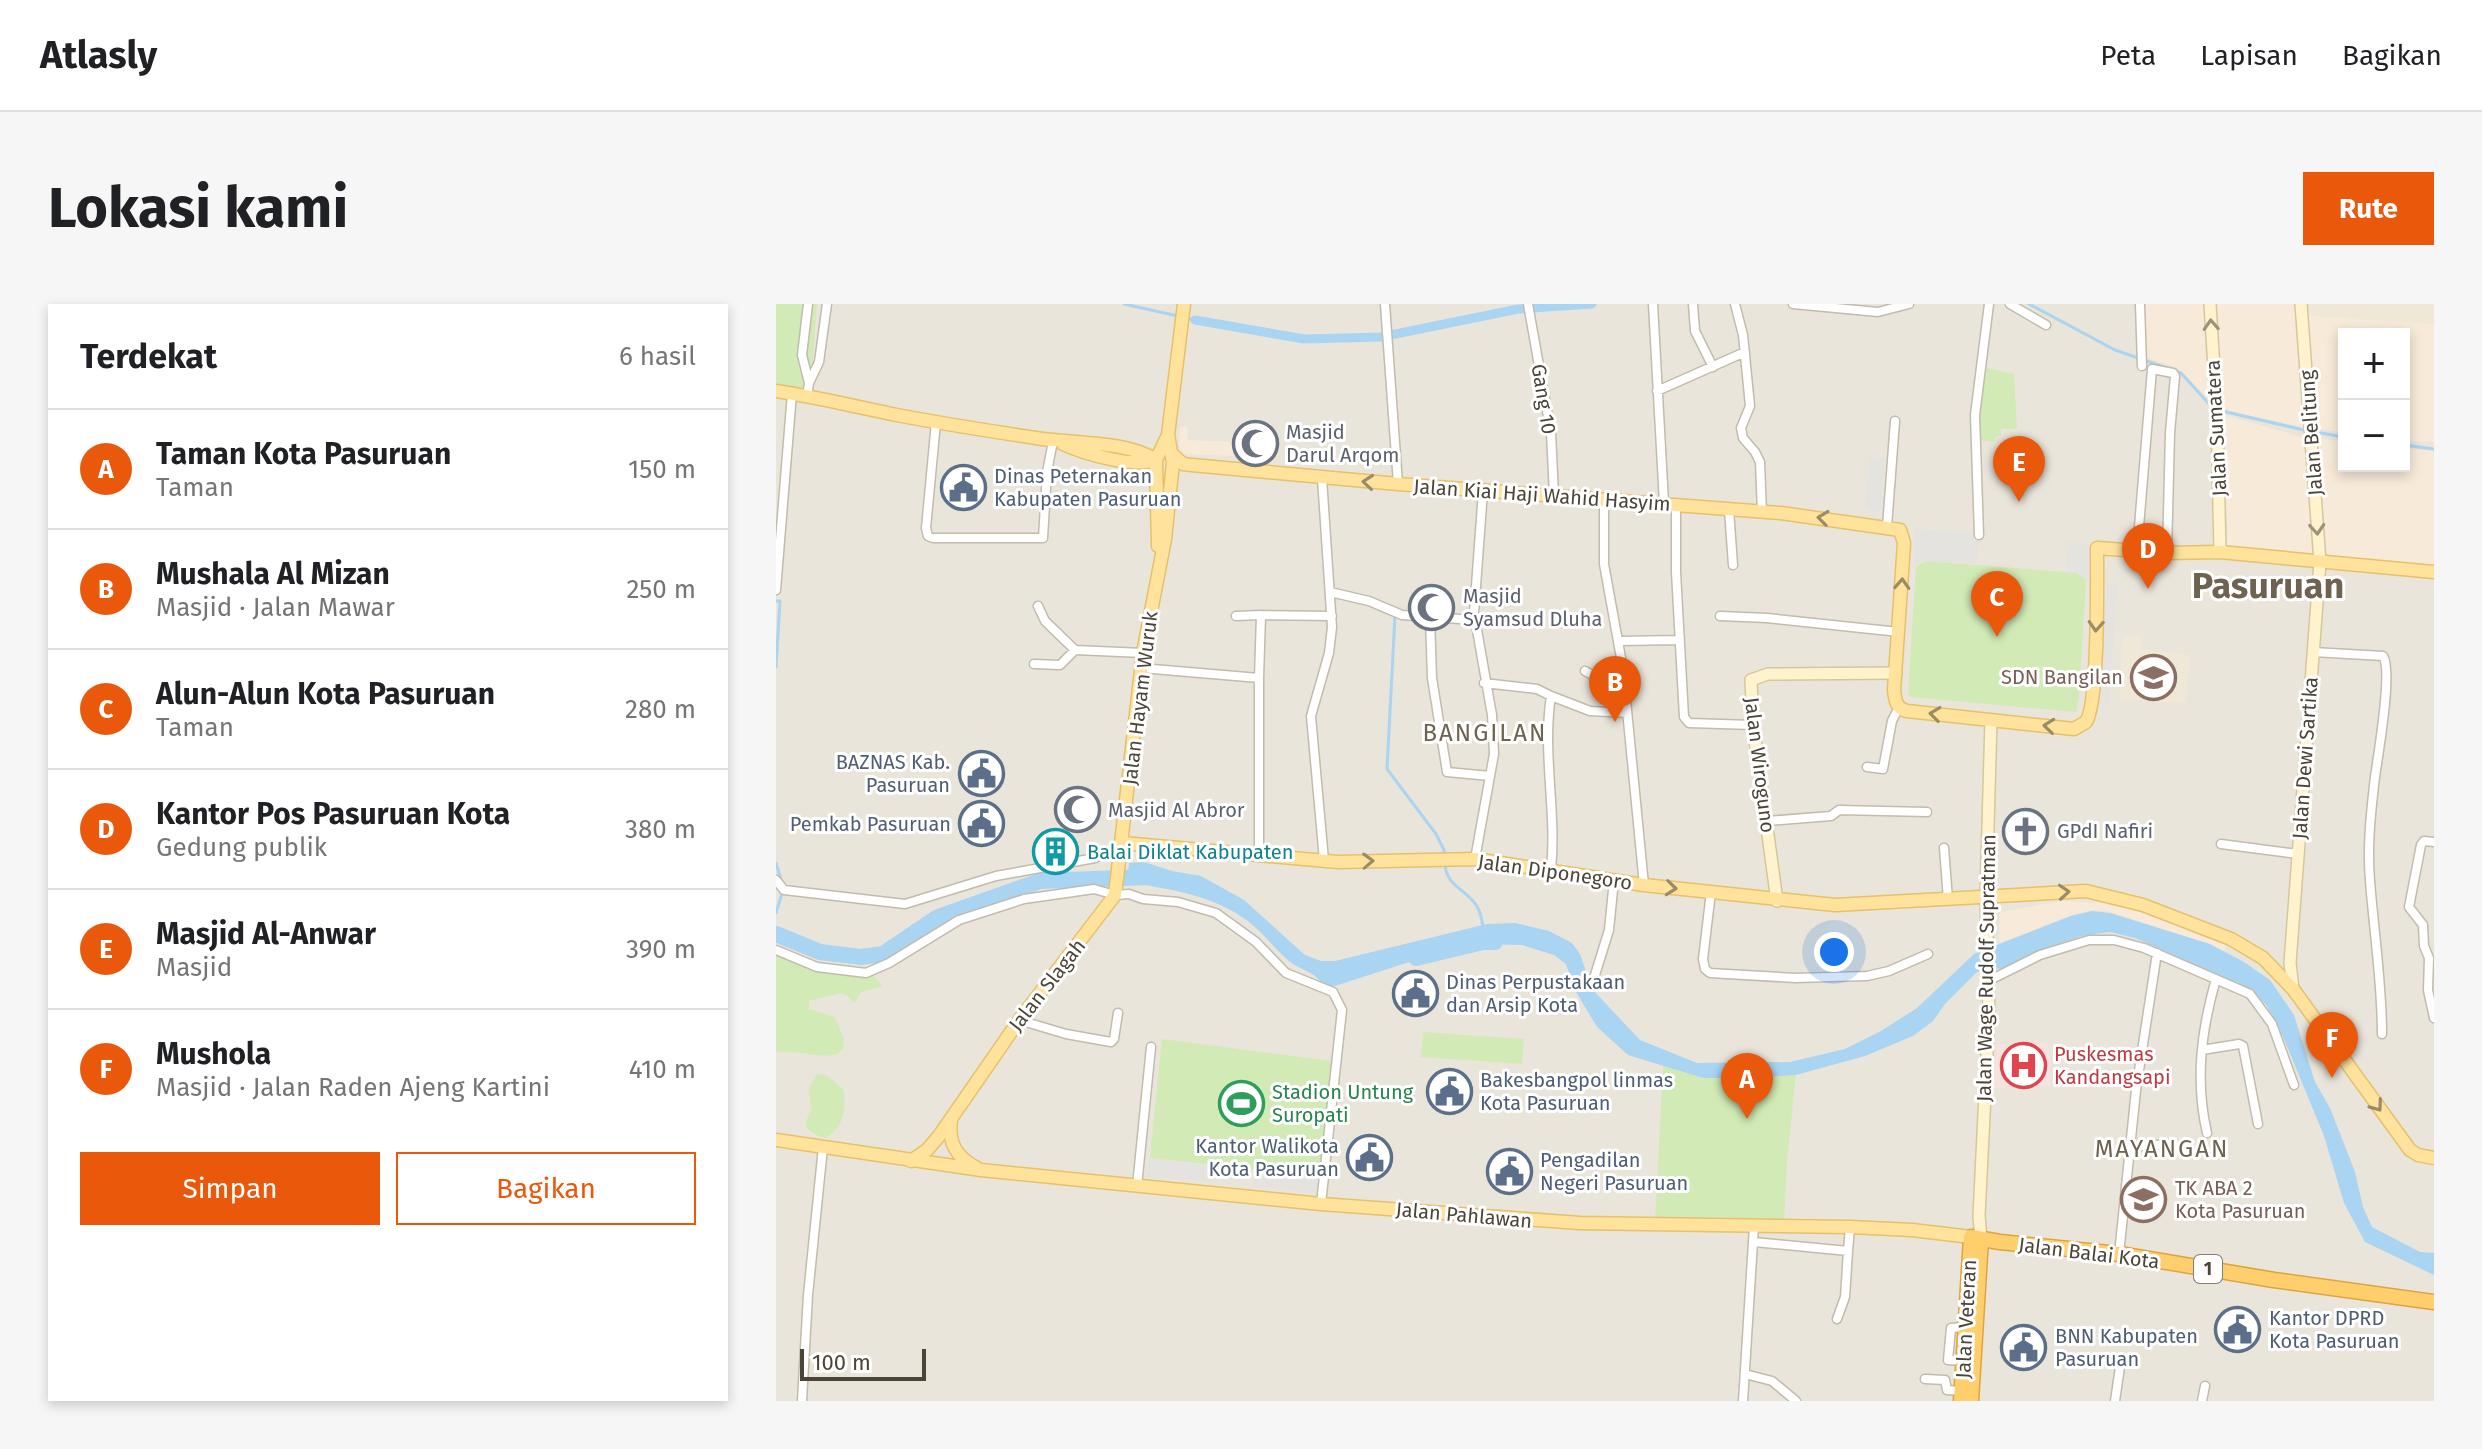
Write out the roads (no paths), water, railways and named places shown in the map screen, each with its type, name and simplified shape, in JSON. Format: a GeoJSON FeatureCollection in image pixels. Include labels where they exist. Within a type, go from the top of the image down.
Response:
{"type":"FeatureCollection","features":[{"type":"Feature","properties":{"kind":"highway","name":"Jalan Balai Kota"},"geometry":{"type":"LineString","coordinates":[[1976,1238],[2119,1254],[2434,1302]]}},
{"type":"Feature","properties":{"kind":"highway","name":"Jalan Veteran"},"geometry":{"type":"LineString","coordinates":[[1965,1398],[1976,1238]]}},
{"type":"Feature","properties":{"kind":"highway","name":"Jalan Veteran"},"geometry":{"type":"LineString","coordinates":[[1965,1398],[1964,1361],[1971,1327]]}},
{"type":"Feature","properties":{"kind":"main road"},"geometry":{"type":"LineString","coordinates":[[1167,465],[1183,314]]}},
{"type":"Feature","properties":{"kind":"main road"},"geometry":{"type":"LineString","coordinates":[[776,391],[1055,441],[1077,450],[1135,457],[1168,435]]}},
{"type":"Feature","properties":{"kind":"main road","name":"Jalan Kiai Haji Wahid Hasyim"},"geometry":{"type":"LineString","coordinates":[[1135,457],[1167,465],[1670,503],[1894,528]]}},
{"type":"Feature","properties":{"kind":"main road","name":"Jalan Hayam Wuruk"},"geometry":{"type":"LineString","coordinates":[[1122,850],[1143,653],[1165,539],[1169,490],[1167,465]]}},
{"type":"Feature","properties":{"kind":"main road","name":"Jalan Hayam Wuruk"},"geometry":{"type":"LineString","coordinates":[[1160,553],[1157,540],[1159,496],[1167,465]]}},
{"type":"Feature","properties":{"kind":"main road"},"geometry":{"type":"LineString","coordinates":[[1894,528],[1904,543],[1894,690],[1899,707],[1907,711],[2074,729],[2086,722],[2091,703],[2097,548],[2167,553],[2220,552],[2434,572]]}},
{"type":"Feature","properties":{"kind":"main road","name":"Jalan Diponegoro"},"geometry":{"type":"LineString","coordinates":[[1122,850],[1259,854],[1324,860],[1475,859],[1644,885],[1835,905],[2096,892],[2186,921],[2231,939],[2263,958],[2293,989],[2410,1150],[2434,1158]]}},
{"type":"Feature","properties":{"kind":"main road","name":"Jalan Slagah"},"geometry":{"type":"LineString","coordinates":[[911,1161],[927,1150],[951,1120],[1019,1020],[1116,894],[1122,850]]}},
{"type":"Feature","properties":{"kind":"main road"},"geometry":{"type":"LineString","coordinates":[[951,1120],[949,1137],[955,1151],[967,1163],[981,1170]]}},
{"type":"Feature","properties":{"kind":"main road","name":"Jalan Pahlawan"},"geometry":{"type":"LineString","coordinates":[[776,1140],[981,1170],[1321,1204],[1580,1223],[1850,1227],[1976,1238]]}},
{"type":"Feature","properties":{"kind":"street"},"geometry":{"type":"LineString","coordinates":[[808,304],[802,355],[809,383]]}},
{"type":"Feature","properties":{"kind":"street"},"geometry":{"type":"LineString","coordinates":[[807,397],[809,383],[819,362],[827,304],[819,304]]}},
{"type":"Feature","properties":{"kind":"street"},"geometry":{"type":"LineString","coordinates":[[1385,304],[1398,484]]}},
{"type":"Feature","properties":{"kind":"street"},"geometry":{"type":"LineString","coordinates":[[1665,304],[1653,304],[1657,391],[1670,503],[1686,720],[1689,723],[1753,725]]}},
{"type":"Feature","properties":{"kind":"street"},"geometry":{"type":"LineString","coordinates":[[1693,304],[1695,331],[1713,367]]}},
{"type":"Feature","properties":{"kind":"street"},"geometry":{"type":"LineString","coordinates":[[1735,304],[1745,352],[1750,406],[1741,428],[1743,438],[1758,456],[1762,513]]}},
{"type":"Feature","properties":{"kind":"street"},"geometry":{"type":"LineString","coordinates":[[1793,304],[1878,312],[1909,304]]}},
{"type":"Feature","properties":{"kind":"street"},"geometry":{"type":"LineString","coordinates":[[1979,535],[1975,415],[1989,304]]}},
{"type":"Feature","properties":{"kind":"street"},"geometry":{"type":"LineString","coordinates":[[2010,304],[2046,325]]}},
{"type":"Feature","properties":{"kind":"street"},"geometry":{"type":"LineString","coordinates":[[2140,304],[2142,364]]}},
{"type":"Feature","properties":{"kind":"street","name":"Jalan Sumatera"},"geometry":{"type":"LineString","coordinates":[[2210,304],[2217,417],[2220,552]]}},
{"type":"Feature","properties":{"kind":"street","name":"Jalan Belitung"},"geometry":{"type":"LineString","coordinates":[[2301,304],[2320,562]]}},
{"type":"Feature","properties":{"kind":"street","name":"Gang 10"},"geometry":{"type":"LineString","coordinates":[[1529,308],[1551,433],[1554,495]]}},
{"type":"Feature","properties":{"kind":"street"},"geometry":{"type":"LineString","coordinates":[[1657,391],[1745,352]]}},
{"type":"Feature","properties":{"kind":"street"},"geometry":{"type":"LineString","coordinates":[[2137,551],[2152,369],[2175,376],[2170,433],[2167,553]]}},
{"type":"Feature","properties":{"kind":"street"},"geometry":{"type":"LineString","coordinates":[[776,590],[792,393]]}},
{"type":"Feature","properties":{"kind":"street"},"geometry":{"type":"LineString","coordinates":[[1894,528],[1895,421]]}},
{"type":"Feature","properties":{"kind":"street"},"geometry":{"type":"LineString","coordinates":[[936,422],[926,528],[928,536],[933,538],[1043,538],[1047,472],[1055,441]]}},
{"type":"Feature","properties":{"kind":"street"},"geometry":{"type":"LineString","coordinates":[[1322,478],[1332,616],[1329,653],[1311,716],[1324,860]]}},
{"type":"Feature","properties":{"kind":"street"},"geometry":{"type":"LineString","coordinates":[[1475,859],[1494,754],[1492,715],[1474,620],[1483,491]]}},
{"type":"Feature","properties":{"kind":"street"},"geometry":{"type":"LineString","coordinates":[[1604,499],[1604,564],[1624,674],[1644,885]]}},
{"type":"Feature","properties":{"kind":"street"},"geometry":{"type":"LineString","coordinates":[[1729,510],[1733,565]]}},
{"type":"Feature","properties":{"kind":"street","name":"Jalan Dewi Sartika"},"geometry":{"type":"LineString","coordinates":[[2293,989],[2291,953],[2320,562]]}},
{"type":"Feature","properties":{"kind":"street"},"geometry":{"type":"LineString","coordinates":[[1330,592],[1369,601],[1402,615],[1474,620]]}},
{"type":"Feature","properties":{"kind":"street"},"geometry":{"type":"LineString","coordinates":[[1038,606],[1045,621],[1075,650],[1143,653]]}},
{"type":"Feature","properties":{"kind":"street"},"geometry":{"type":"LineString","coordinates":[[1259,854],[1261,615]]}},
{"type":"Feature","properties":{"kind":"street"},"geometry":{"type":"LineString","coordinates":[[1236,616],[1332,616]]}},
{"type":"Feature","properties":{"kind":"street"},"geometry":{"type":"LineString","coordinates":[[1720,616],[1899,632]]}},
{"type":"Feature","properties":{"kind":"street"},"geometry":{"type":"LineString","coordinates":[[1430,618],[1432,678],[1447,772],[1490,776]]}},
{"type":"Feature","properties":{"kind":"street"},"geometry":{"type":"LineString","coordinates":[[1619,641],[1680,641]]}},
{"type":"Feature","properties":{"kind":"street"},"geometry":{"type":"LineString","coordinates":[[1034,664],[1060,665],[1075,650]]}},
{"type":"Feature","properties":{"kind":"street"},"geometry":{"type":"LineString","coordinates":[[2313,652],[2383,656],[2386,661],[2385,695],[2370,817],[2370,879],[2382,1034]]}},
{"type":"Feature","properties":{"kind":"street"},"geometry":{"type":"LineString","coordinates":[[1141,668],[1259,678]]}},
{"type":"Feature","properties":{"kind":"street"},"geometry":{"type":"LineString","coordinates":[[1585,671],[1596,677],[1624,674]]}},
{"type":"Feature","properties":{"kind":"street","name":"Jalan Wiroguno"},"geometry":{"type":"LineString","coordinates":[[1777,901],[1750,683],[1758,676],[1896,673]]}},
{"type":"Feature","properties":{"kind":"street"},"geometry":{"type":"LineString","coordinates":[[1484,683],[1537,689],[1590,711],[1627,713]]}},
{"type":"Feature","properties":{"kind":"street"},"geometry":{"type":"LineString","coordinates":[[1551,870],[1553,805],[1547,750],[1554,698]]}},
{"type":"Feature","properties":{"kind":"street"},"geometry":{"type":"LineString","coordinates":[[1867,767],[1883,769],[1892,721],[1899,707]]}},
{"type":"Feature","properties":{"kind":"street","name":"Jalan Wage Rudolf Supratman"},"geometry":{"type":"LineString","coordinates":[[1976,1238],[1987,1068],[1986,898],[1991,720]]}},
{"type":"Feature","properties":{"kind":"street"},"geometry":{"type":"LineString","coordinates":[[1767,821],[1831,816],[1839,810],[1927,812]]}},
{"type":"Feature","properties":{"kind":"street"},"geometry":{"type":"LineString","coordinates":[[2434,842],[2424,841],[2421,845],[2409,907],[2423,925],[2424,946],[2429,958],[2428,990],[2434,1018]]}},
{"type":"Feature","properties":{"kind":"street"},"geometry":{"type":"LineString","coordinates":[[2221,844],[2298,854]]}},
{"type":"Feature","properties":{"kind":"street"},"geometry":{"type":"LineString","coordinates":[[1944,848],[1948,899]]}},
{"type":"Feature","properties":{"kind":"street"},"geometry":{"type":"LineString","coordinates":[[776,880],[782,890],[910,903],[996,876],[1122,850]]}},
{"type":"Feature","properties":{"kind":"street"},"geometry":{"type":"LineString","coordinates":[[1595,975],[1609,930],[1614,880]]}},
{"type":"Feature","properties":{"kind":"street"},"geometry":{"type":"LineString","coordinates":[[776,950],[817,967],[866,973],[889,963],[959,920],[1024,899],[1094,889],[1178,902],[1216,913],[1256,942],[1286,973],[1333,992],[1342,1010],[1321,1204]]}},
{"type":"Feature","properties":{"kind":"street"},"geometry":{"type":"LineString","coordinates":[[1711,892],[1703,959],[1705,969],[1710,973],[1795,978],[1867,976],[1889,971],[1928,954]]}},
{"type":"Feature","properties":{"kind":"street"},"geometry":{"type":"LineString","coordinates":[[1988,978],[2040,955],[2089,940],[2114,940],[2157,953],[2250,994],[2258,1001],[2272,1024],[2294,1085]]}},
{"type":"Feature","properties":{"kind":"street"},"geometry":{"type":"LineString","coordinates":[[2119,1254],[2130,1147],[2157,953]]}},
{"type":"Feature","properties":{"kind":"street"},"geometry":{"type":"LineString","coordinates":[[2263,958],[2280,960],[2291,953]]}},
{"type":"Feature","properties":{"kind":"street"},"geometry":{"type":"LineString","coordinates":[[2207,1133],[2199,1086],[2202,1050],[2216,979]]}},
{"type":"Feature","properties":{"kind":"street"},"geometry":{"type":"LineString","coordinates":[[1019,1020],[1066,1034],[1111,1042],[1118,1013]]}},
{"type":"Feature","properties":{"kind":"street"},"geometry":{"type":"LineString","coordinates":[[2202,1050],[2243,1046],[2258,1124]]}},
{"type":"Feature","properties":{"kind":"street"},"geometry":{"type":"LineString","coordinates":[[1137,1186],[1151,1047]]}},
{"type":"Feature","properties":{"kind":"street"},"geometry":{"type":"LineString","coordinates":[[1388,1095],[1409,1097]]}},
{"type":"Feature","properties":{"kind":"street"},"geometry":{"type":"LineString","coordinates":[[2130,1147],[2168,1144]]}},
{"type":"Feature","properties":{"kind":"street"},"geometry":{"type":"LineString","coordinates":[[802,1401],[808,1295],[823,1147]]}},
{"type":"Feature","properties":{"kind":"street"},"geometry":{"type":"LineString","coordinates":[[1743,1401],[1754,1226]]}},
{"type":"Feature","properties":{"kind":"street"},"geometry":{"type":"LineString","coordinates":[[1837,1319],[1845,1297],[1850,1227]]}},
{"type":"Feature","properties":{"kind":"street"},"geometry":{"type":"LineString","coordinates":[[1754,1242],[1848,1251]]}},
{"type":"Feature","properties":{"kind":"street"},"geometry":{"type":"LineString","coordinates":[[1965,1398],[1947,1390],[1945,1380],[1951,1328],[1971,1327]]}},
{"type":"Feature","properties":{"kind":"street"},"geometry":{"type":"LineString","coordinates":[[1948,1360],[1964,1361]]}},
{"type":"Feature","properties":{"kind":"street"},"geometry":{"type":"LineString","coordinates":[[2115,1401],[2120,1367]]}},
{"type":"Feature","properties":{"kind":"street"},"geometry":{"type":"LineString","coordinates":[[1745,1374],[1772,1381],[1796,1401]]}},
{"type":"Feature","properties":{"kind":"street"},"geometry":{"type":"LineString","coordinates":[[1925,1379],[1945,1380]]}},
{"type":"Feature","properties":{"kind":"street"},"geometry":{"type":"LineString","coordinates":[[2202,1401],[2205,1386]]}},
{"type":"Feature","properties":{"kind":"water"},"geometry":{"type":"Polygon","coordinates":[[[1144,862],[1201,876],[1244,900],[1305,955],[1321,961],[1335,961],[1487,924],[1515,923],[1549,931],[1572,943],[1580,954],[1592,989],[1640,1040],[1697,1063],[1790,1062],[1845,1049],[1917,1008],[1974,954],[2071,916],[2092,911],[2110,913],[2210,944],[2270,980],[2294,1015],[2315,1082],[2330,1108],[2372,1227],[2420,1252],[2434,1253],[2434,1275],[2365,1242],[2344,1203],[2324,1136],[2267,1006],[2253,991],[2135,938],[2110,932],[2082,936],[2049,947],[2008,967],[1977,972],[1945,1004],[1933,1021],[1913,1036],[1865,1056],[1796,1075],[1703,1078],[1628,1055],[1597,1027],[1576,992],[1566,964],[1554,955],[1522,945],[1473,944],[1335,986],[1323,986],[1312,974],[1289,961],[1254,927],[1221,905],[1191,894],[1127,882],[1129,863],[1144,862]]]}},
{"type":"Feature","properties":{"kind":"waterway"},"geometry":{"type":"LineString","coordinates":[[1124,304],[1178,316]]}},
{"type":"Feature","properties":{"kind":"waterway"},"geometry":{"type":"LineString","coordinates":[[1195,320],[1304,339],[1381,337],[1518,309],[1592,304]]}},
{"type":"Feature","properties":{"kind":"waterway"},"geometry":{"type":"LineString","coordinates":[[2029,304],[2115,350],[2167,368]]}},
{"type":"Feature","properties":{"kind":"waterway"},"geometry":{"type":"LineString","coordinates":[[1186,318],[1195,320]]}},
{"type":"Feature","properties":{"kind":"waterway"},"geometry":{"type":"LineString","coordinates":[[2174,371],[2181,373],[2211,406]]}},
{"type":"Feature","properties":{"kind":"waterway"},"geometry":{"type":"LineString","coordinates":[[2222,411],[2308,431]]}},
{"type":"Feature","properties":{"kind":"waterway"},"geometry":{"type":"LineString","coordinates":[[2315,432],[2338,436]]}},
{"type":"Feature","properties":{"kind":"waterway"},"geometry":{"type":"LineString","coordinates":[[2410,446],[2434,449]]}},
{"type":"Feature","properties":{"kind":"waterway"},"geometry":{"type":"LineString","coordinates":[[776,601],[780,601],[776,667]]}},
{"type":"Feature","properties":{"kind":"waterway"},"geometry":{"type":"LineString","coordinates":[[1395,615],[1387,769],[1436,834],[1445,857]]}},
{"type":"Feature","properties":{"kind":"waterway"},"geometry":{"type":"LineString","coordinates":[[776,863],[782,883]]}},
{"type":"Feature","properties":{"kind":"waterway"},"geometry":{"type":"LineString","coordinates":[[1445,864],[1451,881],[1477,907],[1483,926]]}},
{"type":"Feature","properties":{"kind":"waterway"},"geometry":{"type":"LineString","coordinates":[[776,934],[820,952],[861,957],[883,954],[938,917],[1040,881],[1149,877]]}},
{"type":"Feature","properties":{"kind":"waterway"},"geometry":{"type":"LineString","coordinates":[[776,913],[783,890]]}},
{"type":"Feature","properties":{"kind":"waterway"},"geometry":{"type":"LineString","coordinates":[[1416,958],[1495,942]]}},
{"type":"Feature","properties":{"kind":"place","name":"Masjid Darul Arqom"},"geometry":{"type":"Point","coordinates":[1255,443]}},
{"type":"Feature","properties":{"kind":"place","name":"Dinas Peternakan Kabupaten Pasuruan"},"geometry":{"type":"Point","coordinates":[963,487]}},
{"type":"Feature","properties":{"kind":"place","name":"Masjid Al-Anwar"},"geometry":{"type":"Point","coordinates":[2019,502]}},
{"type":"Feature","properties":{"kind":"place","name":"Kantor Pos Pasuruan Kota"},"geometry":{"type":"Point","coordinates":[2148,589]}},
{"type":"Feature","properties":{"kind":"place","name":"Masjid Syamsud Dluha"},"geometry":{"type":"Point","coordinates":[1432,608]}},
{"type":"Feature","properties":{"kind":"place","name":"Alun-Alun Kota Pasuruan"},"geometry":{"type":"Point","coordinates":[1997,637]}},
{"type":"Feature","properties":{"kind":"place","name":"SDN Bangilan"},"geometry":{"type":"Point","coordinates":[2154,677]}},
{"type":"Feature","properties":{"kind":"place","name":"Mushala Al Mizan"},"geometry":{"type":"Point","coordinates":[1615,722]}},
{"type":"Feature","properties":{"kind":"place","name":"BAZNAS Kab. Pasuruan"},"geometry":{"type":"Point","coordinates":[981,774]}},
{"type":"Feature","properties":{"kind":"place","name":"Masjid Al Abror"},"geometry":{"type":"Point","coordinates":[1077,810]}},
{"type":"Feature","properties":{"kind":"place","name":"Pemkab Pasuruan"},"geometry":{"type":"Point","coordinates":[982,824]}},
{"type":"Feature","properties":{"kind":"place","name":"GPdI Nafiri"},"geometry":{"type":"Point","coordinates":[2026,831]}},
{"type":"Feature","properties":{"kind":"place","name":"Balai Diklat Kabupaten"},"geometry":{"type":"Point","coordinates":[1056,852]}},
{"type":"Feature","properties":{"kind":"place","name":"Dinas Perpustakaan dan Arsip Kota"},"geometry":{"type":"Point","coordinates":[1415,993]}},
{"type":"Feature","properties":{"kind":"place","name":"Puskesmas Kandangsapi"},"geometry":{"type":"Point","coordinates":[2023,1066]}},
{"type":"Feature","properties":{"kind":"place","name":"Mushola"},"geometry":{"type":"Point","coordinates":[2332,1078]}},
{"type":"Feature","properties":{"kind":"place","name":"Bakesbangpol linmas Kota Pasuruan"},"geometry":{"type":"Point","coordinates":[1449,1091]}},
{"type":"Feature","properties":{"kind":"place","name":"Stadion Untung Suropati"},"geometry":{"type":"Point","coordinates":[1241,1104]}},
{"type":"Feature","properties":{"kind":"place","name":"Taman Kota Pasuruan"},"geometry":{"type":"Point","coordinates":[1747,1119]}},
{"type":"Feature","properties":{"kind":"place","name":"Kantor Walikota Kota Pasuruan"},"geometry":{"type":"Point","coordinates":[1370,1158]}},
{"type":"Feature","properties":{"kind":"place","name":"Pengadilan Negeri Pasuruan"},"geometry":{"type":"Point","coordinates":[1509,1172]}},
{"type":"Feature","properties":{"kind":"place","name":"TK ABA 2 Kota Pasuruan"},"geometry":{"type":"Point","coordinates":[2144,1200]}},
{"type":"Feature","properties":{"kind":"place","name":"Kantor DPRD Kota Pasuruan"},"geometry":{"type":"Point","coordinates":[2238,1329]}},
{"type":"Feature","properties":{"kind":"place","name":"BNN Kabupaten Pasuruan"},"geometry":{"type":"Point","coordinates":[2024,1348]}},
{"type":"Feature","properties":{"kind":"district","name":"Pasuruan"},"geometry":{"type":"Point","coordinates":[2268,586]}},
{"type":"Feature","properties":{"kind":"district","name":"BANGILAN"},"geometry":{"type":"Point","coordinates":[1485,733]}},
{"type":"Feature","properties":{"kind":"district","name":"MAYANGAN"},"geometry":{"type":"Point","coordinates":[2162,1149]}}]}
